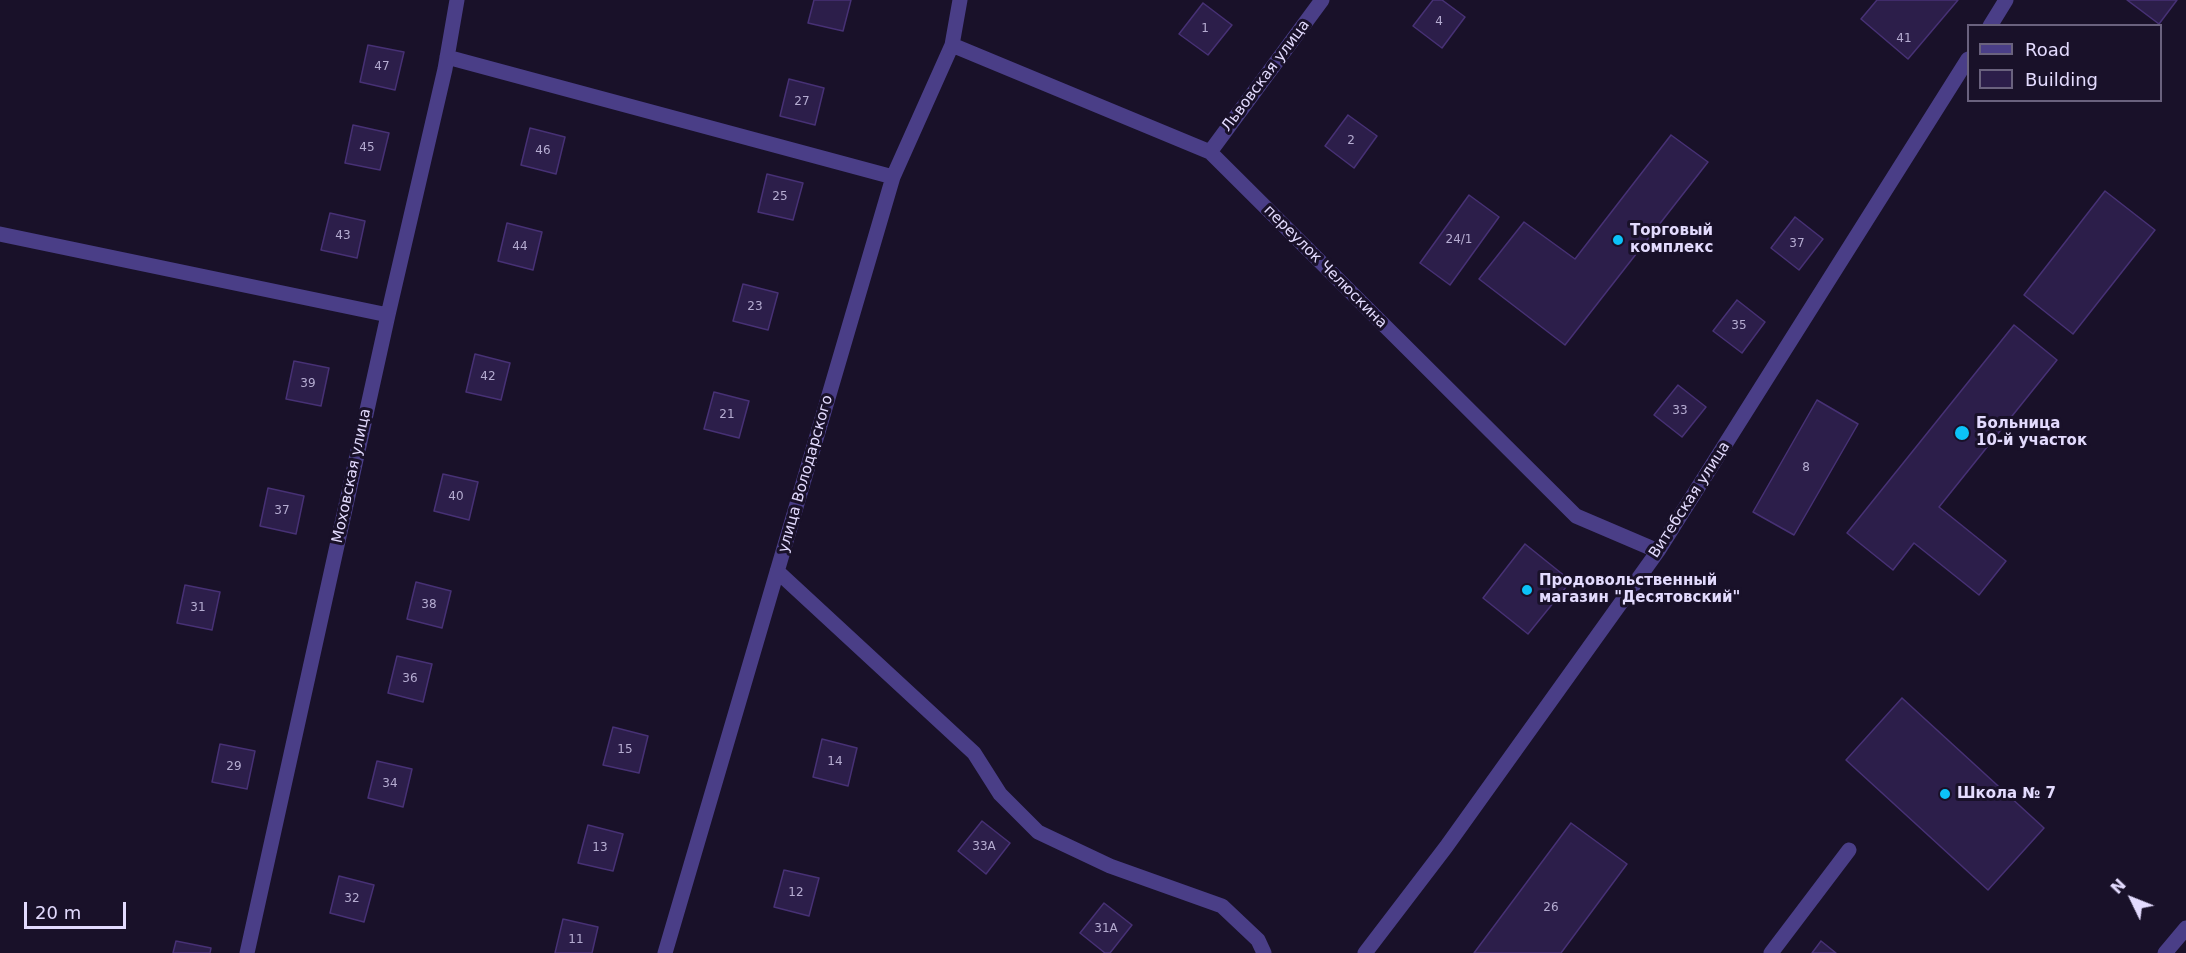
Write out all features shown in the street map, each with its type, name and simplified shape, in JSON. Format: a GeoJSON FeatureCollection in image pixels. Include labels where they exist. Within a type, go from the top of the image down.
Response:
{"type":"FeatureCollection","features":[{"type":"Feature","properties":{"kind":"street","name":"Моховская улица"},"geometry":{"type":"LineString","coordinates":[[247,953],[447,57],[457,0]]}},
{"type":"Feature","properties":{"kind":"street","name":"улица Володарского"},"geometry":{"type":"LineString","coordinates":[[665,953],[893,177],[952,45],[960,0]]}},
{"type":"Feature","properties":{"kind":"street","name":"Львовская улица"},"geometry":{"type":"LineString","coordinates":[[1210,152],[1322,0]]}},
{"type":"Feature","properties":{"kind":"street"},"geometry":{"type":"LineString","coordinates":[[1991,24],[2006,0]]}},
{"type":"Feature","properties":{"kind":"street","name":"переулок Челюскина"},"geometry":{"type":"LineString","coordinates":[[952,45],[1210,152],[1576,516],[1658,551]]}},
{"type":"Feature","properties":{"kind":"street"},"geometry":{"type":"LineString","coordinates":[[447,57],[893,177]]}},
{"type":"Feature","properties":{"kind":"street","name":"Витебская улица"},"geometry":{"type":"LineString","coordinates":[[1365,953],[1446,847],[1658,551],[1967,61]]}},
{"type":"Feature","properties":{"kind":"street"},"geometry":{"type":"LineString","coordinates":[[0,234],[388,315]]}},
{"type":"Feature","properties":{"kind":"street"},"geometry":{"type":"LineString","coordinates":[[777,571],[974,753],[1000,794],[1038,832],[1110,866],[1222,906],[1258,940],[1264,953]]}},
{"type":"Feature","properties":{"kind":"street"},"geometry":{"type":"LineString","coordinates":[[1771,953],[1849,850]]}},
{"type":"Feature","properties":{"kind":"street"},"geometry":{"type":"LineString","coordinates":[[2165,953],[2186,928]]}},
{"type":"Feature","properties":{"kind":"building"},"geometry":{"type":"Polygon","coordinates":[[[814,0],[851,0],[843,31],[808,23],[814,0]]]}},
{"type":"Feature","properties":{"kind":"building"},"geometry":{"type":"Polygon","coordinates":[[[1433,0],[1442,0],[1465,17],[1442,48],[1413,26],[1433,0]]]}},
{"type":"Feature","properties":{"kind":"building"},"geometry":{"type":"Polygon","coordinates":[[[1877,0],[1958,0],[1908,59],[1861,19],[1877,0]]]}},
{"type":"Feature","properties":{"kind":"building"},"geometry":{"type":"Polygon","coordinates":[[[2127,0],[2177,0],[2159,24],[2127,0]]]}},
{"type":"Feature","properties":{"kind":"building"},"geometry":{"type":"Polygon","coordinates":[[[1203,3],[1232,25],[1208,55],[1179,34],[1203,3]]]}},
{"type":"Feature","properties":{"kind":"building"},"geometry":{"type":"Polygon","coordinates":[[[368,45],[404,52],[395,90],[360,82],[368,45]]]}},
{"type":"Feature","properties":{"kind":"building"},"geometry":{"type":"Polygon","coordinates":[[[789,79],[824,88],[815,125],[780,116],[789,79]]]}},
{"type":"Feature","properties":{"kind":"building"},"geometry":{"type":"Polygon","coordinates":[[[1348,115],[1377,136],[1354,168],[1325,146],[1348,115]]]}},
{"type":"Feature","properties":{"kind":"building"},"geometry":{"type":"Polygon","coordinates":[[[353,125],[389,133],[380,170],[345,163],[353,125]]]}},
{"type":"Feature","properties":{"kind":"building"},"geometry":{"type":"Polygon","coordinates":[[[530,128],[565,137],[556,174],[521,165],[530,128]]]}},
{"type":"Feature","properties":{"kind":"building","name":"Торговый комплекс"},"geometry":{"type":"Polygon","coordinates":[[[1671,135],[1708,162],[1565,345],[1479,279],[1524,222],[1575,259],[1671,135]]]}},
{"type":"Feature","properties":{"kind":"building"},"geometry":{"type":"Polygon","coordinates":[[[767,174],[803,183],[793,220],[758,212],[767,174]]]}},
{"type":"Feature","properties":{"kind":"building"},"geometry":{"type":"Polygon","coordinates":[[[2105,191],[2155,230],[2073,334],[2024,295],[2105,191]]]}},
{"type":"Feature","properties":{"kind":"building"},"geometry":{"type":"Polygon","coordinates":[[[1469,195],[1499,217],[1450,285],[1420,263],[1469,195]]]}},
{"type":"Feature","properties":{"kind":"building"},"geometry":{"type":"Polygon","coordinates":[[[330,213],[365,221],[357,258],[321,250],[330,213]]]}},
{"type":"Feature","properties":{"kind":"building"},"geometry":{"type":"Polygon","coordinates":[[[1795,217],[1823,239],[1799,270],[1771,248],[1795,217]]]}},
{"type":"Feature","properties":{"kind":"building"},"geometry":{"type":"Polygon","coordinates":[[[507,223],[542,232],[533,270],[498,261],[507,223]]]}},
{"type":"Feature","properties":{"kind":"building"},"geometry":{"type":"Polygon","coordinates":[[[743,284],[778,293],[768,330],[733,321],[743,284]]]}},
{"type":"Feature","properties":{"kind":"building"},"geometry":{"type":"Polygon","coordinates":[[[1737,300],[1765,322],[1742,353],[1713,331],[1737,300]]]}},
{"type":"Feature","properties":{"kind":"building","name":"Больница 10-й участок"},"geometry":{"type":"Polygon","coordinates":[[[2014,325],[2057,360],[1939,507],[2006,561],[1979,595],[1914,543],[1893,570],[1847,533],[2014,325]]]}},
{"type":"Feature","properties":{"kind":"building"},"geometry":{"type":"Polygon","coordinates":[[[475,354],[510,363],[501,400],[466,392],[475,354]]]}},
{"type":"Feature","properties":{"kind":"building"},"geometry":{"type":"Polygon","coordinates":[[[294,361],[329,368],[321,406],[286,399],[294,361]]]}},
{"type":"Feature","properties":{"kind":"building"},"geometry":{"type":"Polygon","coordinates":[[[1678,385],[1706,407],[1682,437],[1654,415],[1678,385]]]}},
{"type":"Feature","properties":{"kind":"building"},"geometry":{"type":"Polygon","coordinates":[[[714,392],[749,401],[739,438],[704,429],[714,392]]]}},
{"type":"Feature","properties":{"kind":"building"},"geometry":{"type":"Polygon","coordinates":[[[1817,400],[1858,424],[1794,535],[1753,512],[1817,400]]]}},
{"type":"Feature","properties":{"kind":"building"},"geometry":{"type":"Polygon","coordinates":[[[443,474],[478,482],[469,520],[434,511],[443,474]]]}},
{"type":"Feature","properties":{"kind":"building"},"geometry":{"type":"Polygon","coordinates":[[[268,488],[304,496],[296,534],[260,526],[268,488]]]}},
{"type":"Feature","properties":{"kind":"building","name":"Продовольственный магазин \"Деcятовский\""},"geometry":{"type":"Polygon","coordinates":[[[1525,544],[1571,581],[1528,634],[1483,598],[1525,544]]]}},
{"type":"Feature","properties":{"kind":"building"},"geometry":{"type":"Polygon","coordinates":[[[416,582],[451,591],[442,628],[407,619],[416,582]]]}},
{"type":"Feature","properties":{"kind":"building"},"geometry":{"type":"Polygon","coordinates":[[[185,585],[220,592],[212,630],[177,623],[185,585]]]}},
{"type":"Feature","properties":{"kind":"building"},"geometry":{"type":"Polygon","coordinates":[[[397,656],[432,664],[423,702],[388,693],[397,656]]]}},
{"type":"Feature","properties":{"kind":"building","name":"Школа № 7"},"geometry":{"type":"Polygon","coordinates":[[[1902,698],[2044,828],[1988,890],[1846,760],[1902,698]]]}},
{"type":"Feature","properties":{"kind":"building"},"geometry":{"type":"Polygon","coordinates":[[[613,727],[648,736],[639,773],[603,765],[613,727]]]}},
{"type":"Feature","properties":{"kind":"building"},"geometry":{"type":"Polygon","coordinates":[[[822,739],[857,748],[848,786],[813,777],[822,739]]]}},
{"type":"Feature","properties":{"kind":"building"},"geometry":{"type":"Polygon","coordinates":[[[220,744],[255,751],[247,789],[212,782],[220,744]]]}},
{"type":"Feature","properties":{"kind":"building"},"geometry":{"type":"Polygon","coordinates":[[[377,761],[412,769],[403,807],[368,798],[377,761]]]}},
{"type":"Feature","properties":{"kind":"building"},"geometry":{"type":"Polygon","coordinates":[[[982,821],[1010,843],[986,874],[958,851],[982,821]]]}},
{"type":"Feature","properties":{"kind":"building"},"geometry":{"type":"Polygon","coordinates":[[[1571,823],[1627,864],[1561,953],[1474,953],[1571,823]]]}},
{"type":"Feature","properties":{"kind":"building"},"geometry":{"type":"Polygon","coordinates":[[[588,825],[623,834],[613,871],[578,863],[588,825]]]}},
{"type":"Feature","properties":{"kind":"building"},"geometry":{"type":"Polygon","coordinates":[[[784,870],[819,878],[809,916],[774,907],[784,870]]]}},
{"type":"Feature","properties":{"kind":"building"},"geometry":{"type":"Polygon","coordinates":[[[339,876],[374,885],[364,922],[330,913],[339,876]]]}},
{"type":"Feature","properties":{"kind":"building"},"geometry":{"type":"Polygon","coordinates":[[[1104,903],[1132,925],[1110,953],[1105,953],[1080,933],[1104,903]]]}},
{"type":"Feature","properties":{"kind":"building"},"geometry":{"type":"Polygon","coordinates":[[[563,919],[598,927],[592,953],[555,953],[563,919]]]}},
{"type":"Feature","properties":{"kind":"building"},"geometry":{"type":"Polygon","coordinates":[[[176,941],[211,948],[210,953],[173,953],[176,941]]]}},
{"type":"Feature","properties":{"kind":"building"},"geometry":{"type":"Polygon","coordinates":[[[1821,941],[1836,953],[1812,953],[1821,941]]]}},
{"type":"Feature","properties":{"kind":"place","name":"Торговый комплекс"},"geometry":{"type":"Point","coordinates":[1618,240]}},
{"type":"Feature","properties":{"kind":"place","name":"Больница 10-й участок"},"geometry":{"type":"Point","coordinates":[1962,433]}},
{"type":"Feature","properties":{"kind":"place","name":"Продовольственный магазин \"Деcятовский\""},"geometry":{"type":"Point","coordinates":[1527,590]}},
{"type":"Feature","properties":{"kind":"place","name":"Школа № 7"},"geometry":{"type":"Point","coordinates":[1945,794]}}]}
